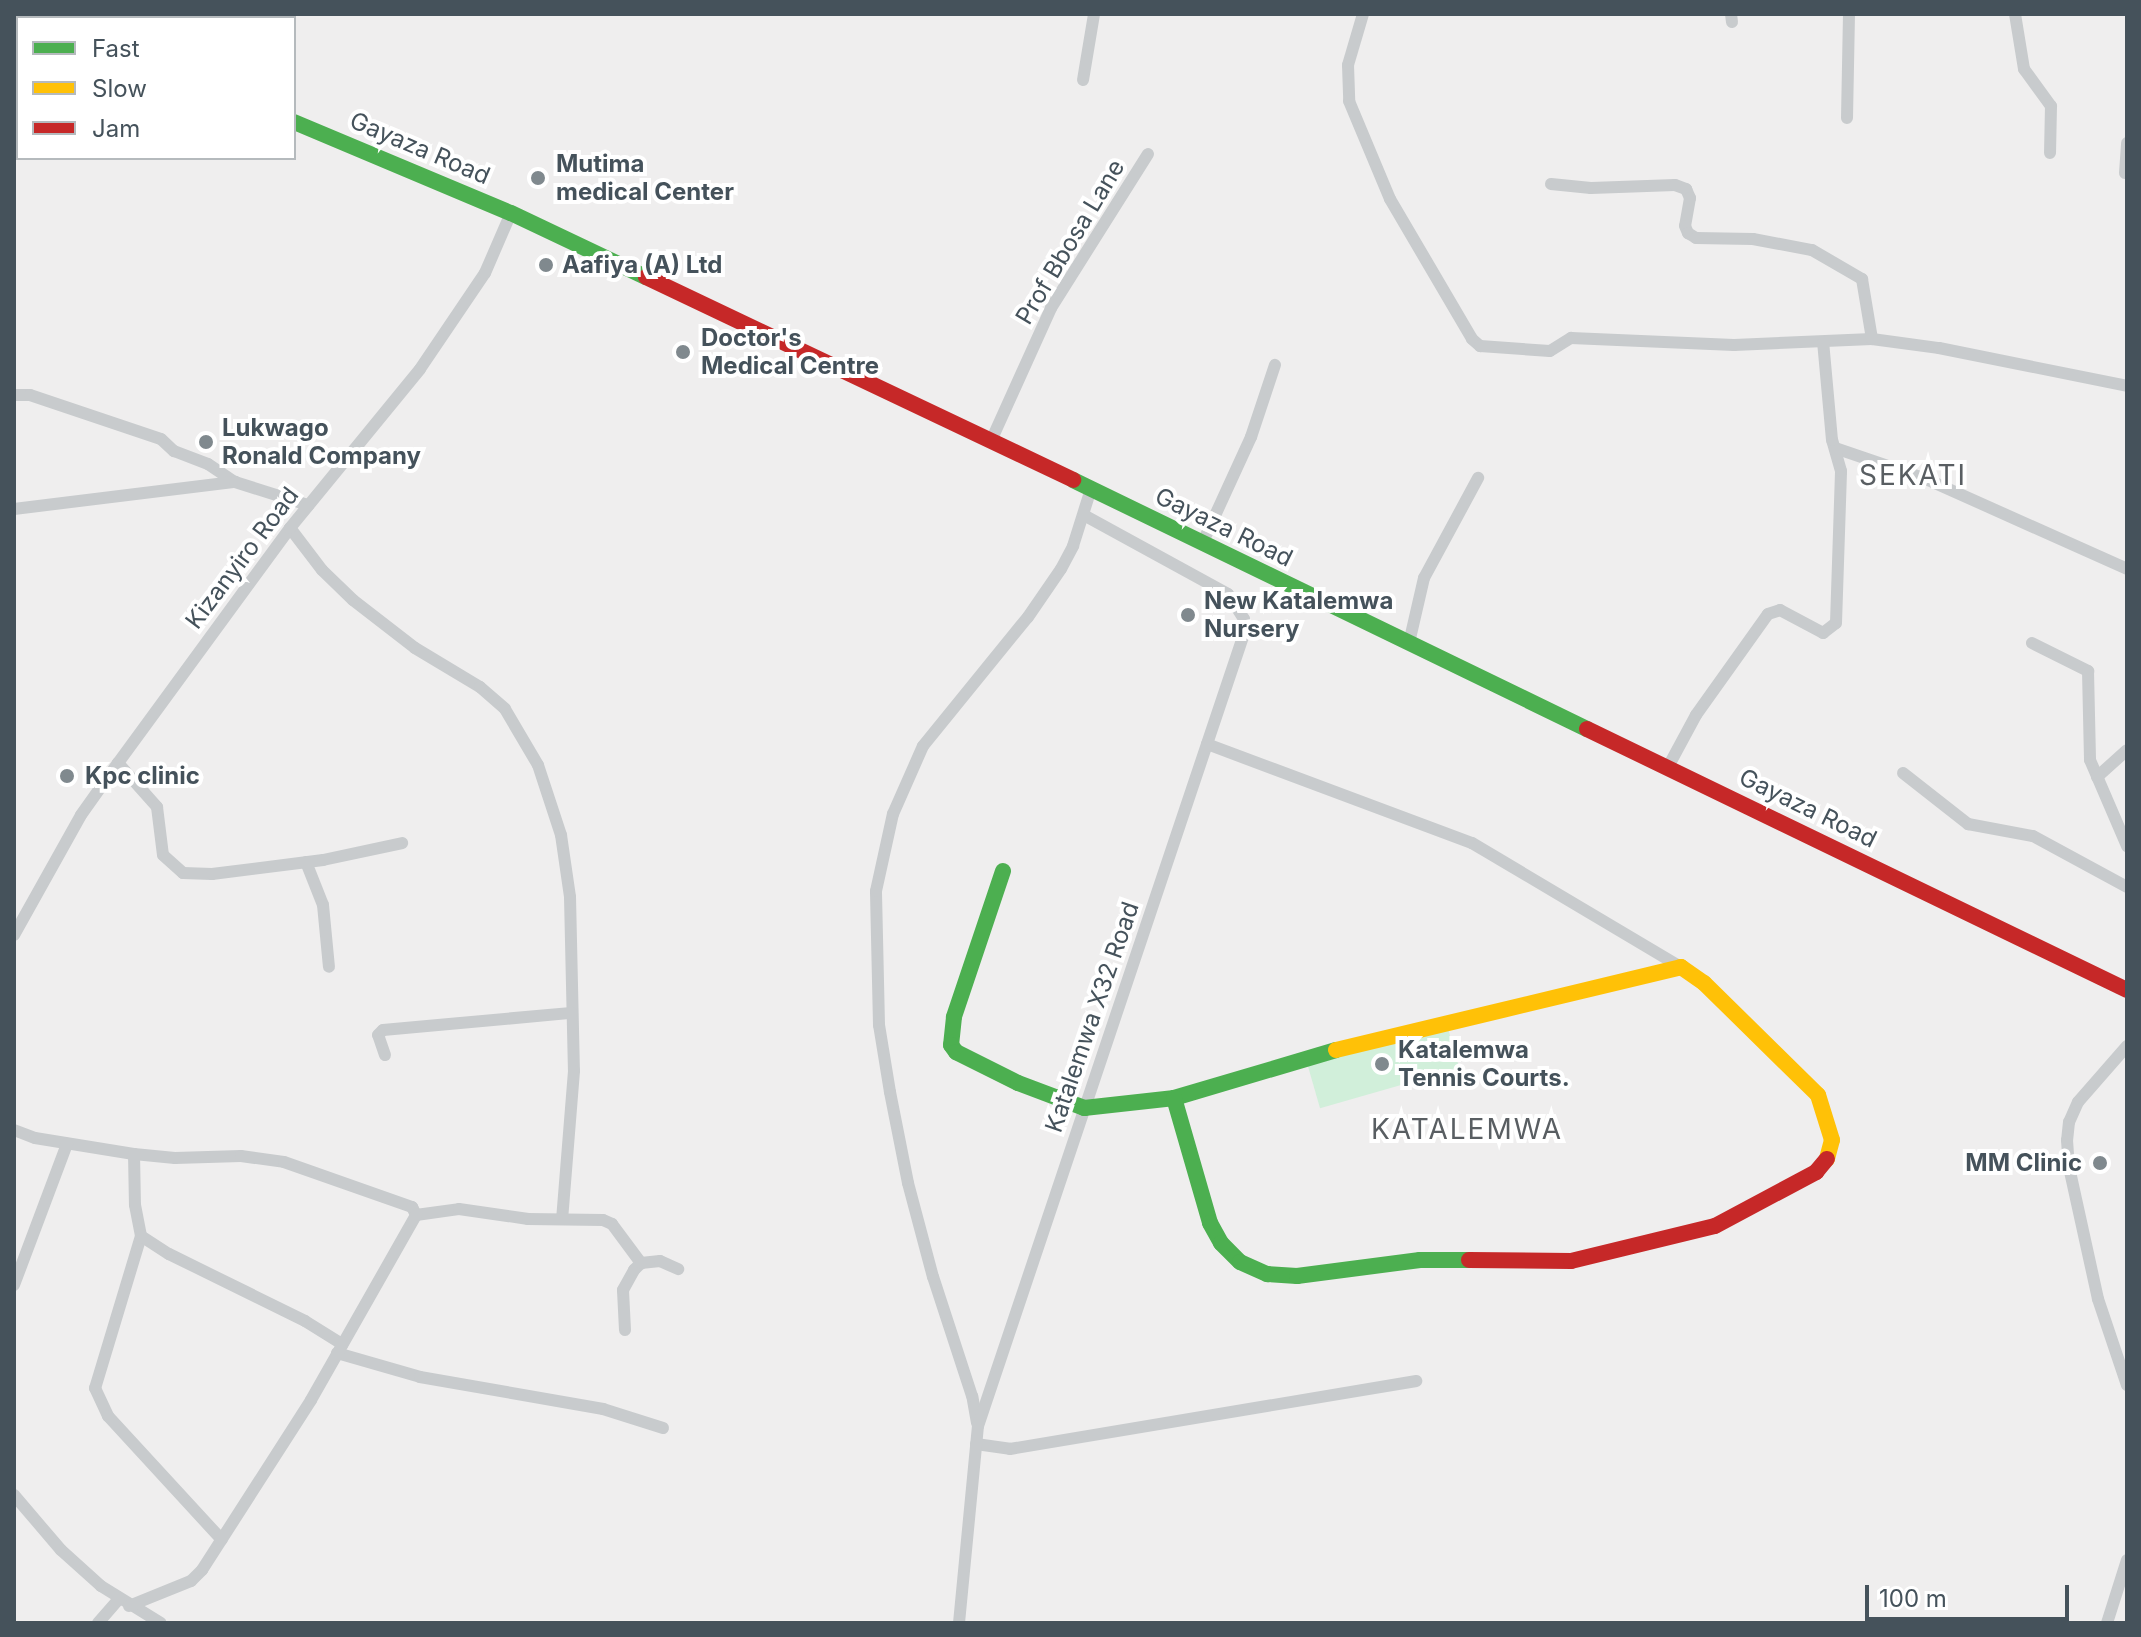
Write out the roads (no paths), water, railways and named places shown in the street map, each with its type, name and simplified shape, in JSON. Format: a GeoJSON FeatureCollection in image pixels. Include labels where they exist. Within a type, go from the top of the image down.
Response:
{"type":"FeatureCollection","features":[{"type":"Feature","properties":{"kind":"main road","name":"Gayaza Road"},"geometry":{"type":"LineString","coordinates":[[296,123],[511,213],[1091,489],[2127,990]]}},
{"type":"Feature","properties":{"kind":"main road"},"geometry":{"type":"LineString","coordinates":[[1003,871],[954,1017],[951,1045],[956,1052],[1018,1083],[1084,1108],[1174,1098],[1305,1058],[1681,967],[1713,992],[1818,1095],[1832,1140],[1827,1159],[1816,1172],[1715,1226],[1571,1261],[1420,1260],[1297,1276],[1267,1274],[1240,1262],[1221,1243],[1210,1223],[1174,1098]]}},
{"type":"Feature","properties":{"kind":"street"},"geometry":{"type":"LineString","coordinates":[[1083,80],[1094,14]]}},
{"type":"Feature","properties":{"kind":"street"},"geometry":{"type":"LineString","coordinates":[[1363,14],[1348,65],[1349,101],[1390,199],[1476,343],[1486,348],[1550,351],[1571,338],[1734,345],[1872,339],[1939,348],[2127,386]]}},
{"type":"Feature","properties":{"kind":"street"},"geometry":{"type":"LineString","coordinates":[[1847,118],[1849,14]]}},
{"type":"Feature","properties":{"kind":"street"},"geometry":{"type":"LineString","coordinates":[[2015,14],[2024,69],[2051,106],[2050,153]]}},
{"type":"Feature","properties":{"kind":"street"},"geometry":{"type":"LineString","coordinates":[[2125,173],[2127,143]]}},
{"type":"Feature","properties":{"kind":"street","name":"Prof Bbosa Lane"},"geometry":{"type":"LineString","coordinates":[[991,441],[1051,308],[1148,154]]}},
{"type":"Feature","properties":{"kind":"street"},"geometry":{"type":"LineString","coordinates":[[1551,184],[1591,188],[1675,185],[1686,189],[1690,198],[1685,226],[1688,233],[1696,238],[1753,239],[1794,246],[1823,256],[1862,279],[1867,293],[1872,339]]}},
{"type":"Feature","properties":{"kind":"street","name":"Kizanyiro Road"},"geometry":{"type":"LineString","coordinates":[[14,935],[81,815],[118,763],[290,528],[420,369],[485,273],[511,213]]}},
{"type":"Feature","properties":{"kind":"street"},"geometry":{"type":"LineString","coordinates":[[1668,767],[1696,715],[1772,611],[1780,610],[1823,633],[1836,623],[1841,471],[1835,448],[1823,342]]}},
{"type":"Feature","properties":{"kind":"street"},"geometry":{"type":"LineString","coordinates":[[1202,544],[1251,437],[1275,365]]}},
{"type":"Feature","properties":{"kind":"street"},"geometry":{"type":"LineString","coordinates":[[14,395],[30,395],[161,439],[174,451],[208,464],[235,482],[308,505]]}},
{"type":"Feature","properties":{"kind":"street"},"geometry":{"type":"LineString","coordinates":[[1835,448],[1926,479],[2127,569]]}},
{"type":"Feature","properties":{"kind":"street"},"geometry":{"type":"LineString","coordinates":[[1409,643],[1424,578],[1478,478]]}},
{"type":"Feature","properties":{"kind":"street"},"geometry":{"type":"LineString","coordinates":[[14,509],[235,482]]}},
{"type":"Feature","properties":{"kind":"street"},"geometry":{"type":"LineString","coordinates":[[978,1426],[972,1396],[933,1277],[911,1196],[890,1092],[879,1025],[876,891],[893,814],[923,746],[1028,617],[1061,569],[1084,515],[1091,489]]}},
{"type":"Feature","properties":{"kind":"street","name":"Katalemwa X32 Road"},"geometry":{"type":"LineString","coordinates":[[959,1623],[978,1426],[1242,648],[1244,619],[1238,606],[1211,583],[1084,515]]}},
{"type":"Feature","properties":{"kind":"street"},"geometry":{"type":"LineString","coordinates":[[290,528],[322,570],[353,600],[415,648],[480,687],[515,721],[538,765],[561,835],[570,897],[573,1109],[562,1219]]}},
{"type":"Feature","properties":{"kind":"street"},"geometry":{"type":"LineString","coordinates":[[2032,643],[2088,671],[2088,744],[2097,777],[2127,846]]}},
{"type":"Feature","properties":{"kind":"street"},"geometry":{"type":"LineString","coordinates":[[1207,744],[1472,843],[1681,967]]}},
{"type":"Feature","properties":{"kind":"street"},"geometry":{"type":"LineString","coordinates":[[2097,777],[2127,750]]}},
{"type":"Feature","properties":{"kind":"street"},"geometry":{"type":"LineString","coordinates":[[118,763],[157,807],[163,855],[174,869],[183,873],[212,874],[306,862],[402,843]]}},
{"type":"Feature","properties":{"kind":"street"},"geometry":{"type":"LineString","coordinates":[[1903,773],[1968,824],[2033,836],[2127,887]]}},
{"type":"Feature","properties":{"kind":"street"},"geometry":{"type":"LineString","coordinates":[[306,862],[323,905],[329,967]]}},
{"type":"Feature","properties":{"kind":"street"},"geometry":{"type":"LineString","coordinates":[[385,1055],[378,1035],[383,1030],[571,1013]]}},
{"type":"Feature","properties":{"kind":"street"},"geometry":{"type":"LineString","coordinates":[[2127,1046],[2078,1102],[2069,1122],[2067,1140],[2069,1167],[2098,1299],[2127,1385]]}},
{"type":"Feature","properties":{"kind":"street"},"geometry":{"type":"LineString","coordinates":[[14,1130],[67,1144],[134,1154],[175,1158],[241,1156],[284,1162],[412,1207],[416,1215]]}},
{"type":"Feature","properties":{"kind":"street"},"geometry":{"type":"LineString","coordinates":[[14,1285],[67,1144]]}},
{"type":"Feature","properties":{"kind":"street"},"geometry":{"type":"LineString","coordinates":[[134,1154],[135,1205],[141,1236],[95,1388],[108,1416],[222,1540]]}},
{"type":"Feature","properties":{"kind":"street"},"geometry":{"type":"LineString","coordinates":[[416,1215],[459,1209],[528,1219],[603,1220],[612,1224],[641,1263]]}},
{"type":"Feature","properties":{"kind":"street"},"geometry":{"type":"LineString","coordinates":[[98,1623],[124,1602],[191,1581],[222,1540],[311,1400],[416,1215]]}},
{"type":"Feature","properties":{"kind":"street"},"geometry":{"type":"LineString","coordinates":[[141,1236],[339,1349],[420,1377],[603,1409],[663,1428]]}},
{"type":"Feature","properties":{"kind":"street"},"geometry":{"type":"LineString","coordinates":[[625,1330],[623,1290],[628,1277],[641,1263],[660,1261],[678,1269]]}},
{"type":"Feature","properties":{"kind":"street"},"geometry":{"type":"LineString","coordinates":[[976,1444],[1010,1449],[1416,1381]]}},
{"type":"Feature","properties":{"kind":"street"},"geometry":{"type":"LineString","coordinates":[[14,1495],[61,1550],[124,1602],[161,1623]]}},
{"type":"Feature","properties":{"kind":"street"},"geometry":{"type":"LineString","coordinates":[[2107,1623],[2127,1560]]}},
{"type":"Feature","properties":{"kind":"place","name":"Mutima medical Center"},"geometry":{"type":"Point","coordinates":[538,178]}},
{"type":"Feature","properties":{"kind":"place","name":"Aafiya (A) Ltd"},"geometry":{"type":"Point","coordinates":[546,265]}},
{"type":"Feature","properties":{"kind":"place","name":"Doctor's Medical Centre"},"geometry":{"type":"Point","coordinates":[683,352]}},
{"type":"Feature","properties":{"kind":"place","name":"Lukwago Ronald Company"},"geometry":{"type":"Point","coordinates":[206,442]}},
{"type":"Feature","properties":{"kind":"place","name":"New Katalemwa Nursery"},"geometry":{"type":"Point","coordinates":[1188,615]}},
{"type":"Feature","properties":{"kind":"place","name":"Kpc clinic"},"geometry":{"type":"Point","coordinates":[67,776]}},
{"type":"Feature","properties":{"kind":"place","name":"Katalemwa Tennis Courts."},"geometry":{"type":"Point","coordinates":[1382,1064]}},
{"type":"Feature","properties":{"kind":"place","name":"MM Clinic"},"geometry":{"type":"Point","coordinates":[2100,1163]}},
{"type":"Feature","properties":{"kind":"district","name":"SEKATI"},"geometry":{"type":"Point","coordinates":[1913,475]}},
{"type":"Feature","properties":{"kind":"district","name":"KATALEMWA"},"geometry":{"type":"Point","coordinates":[1467,1129]}}]}
